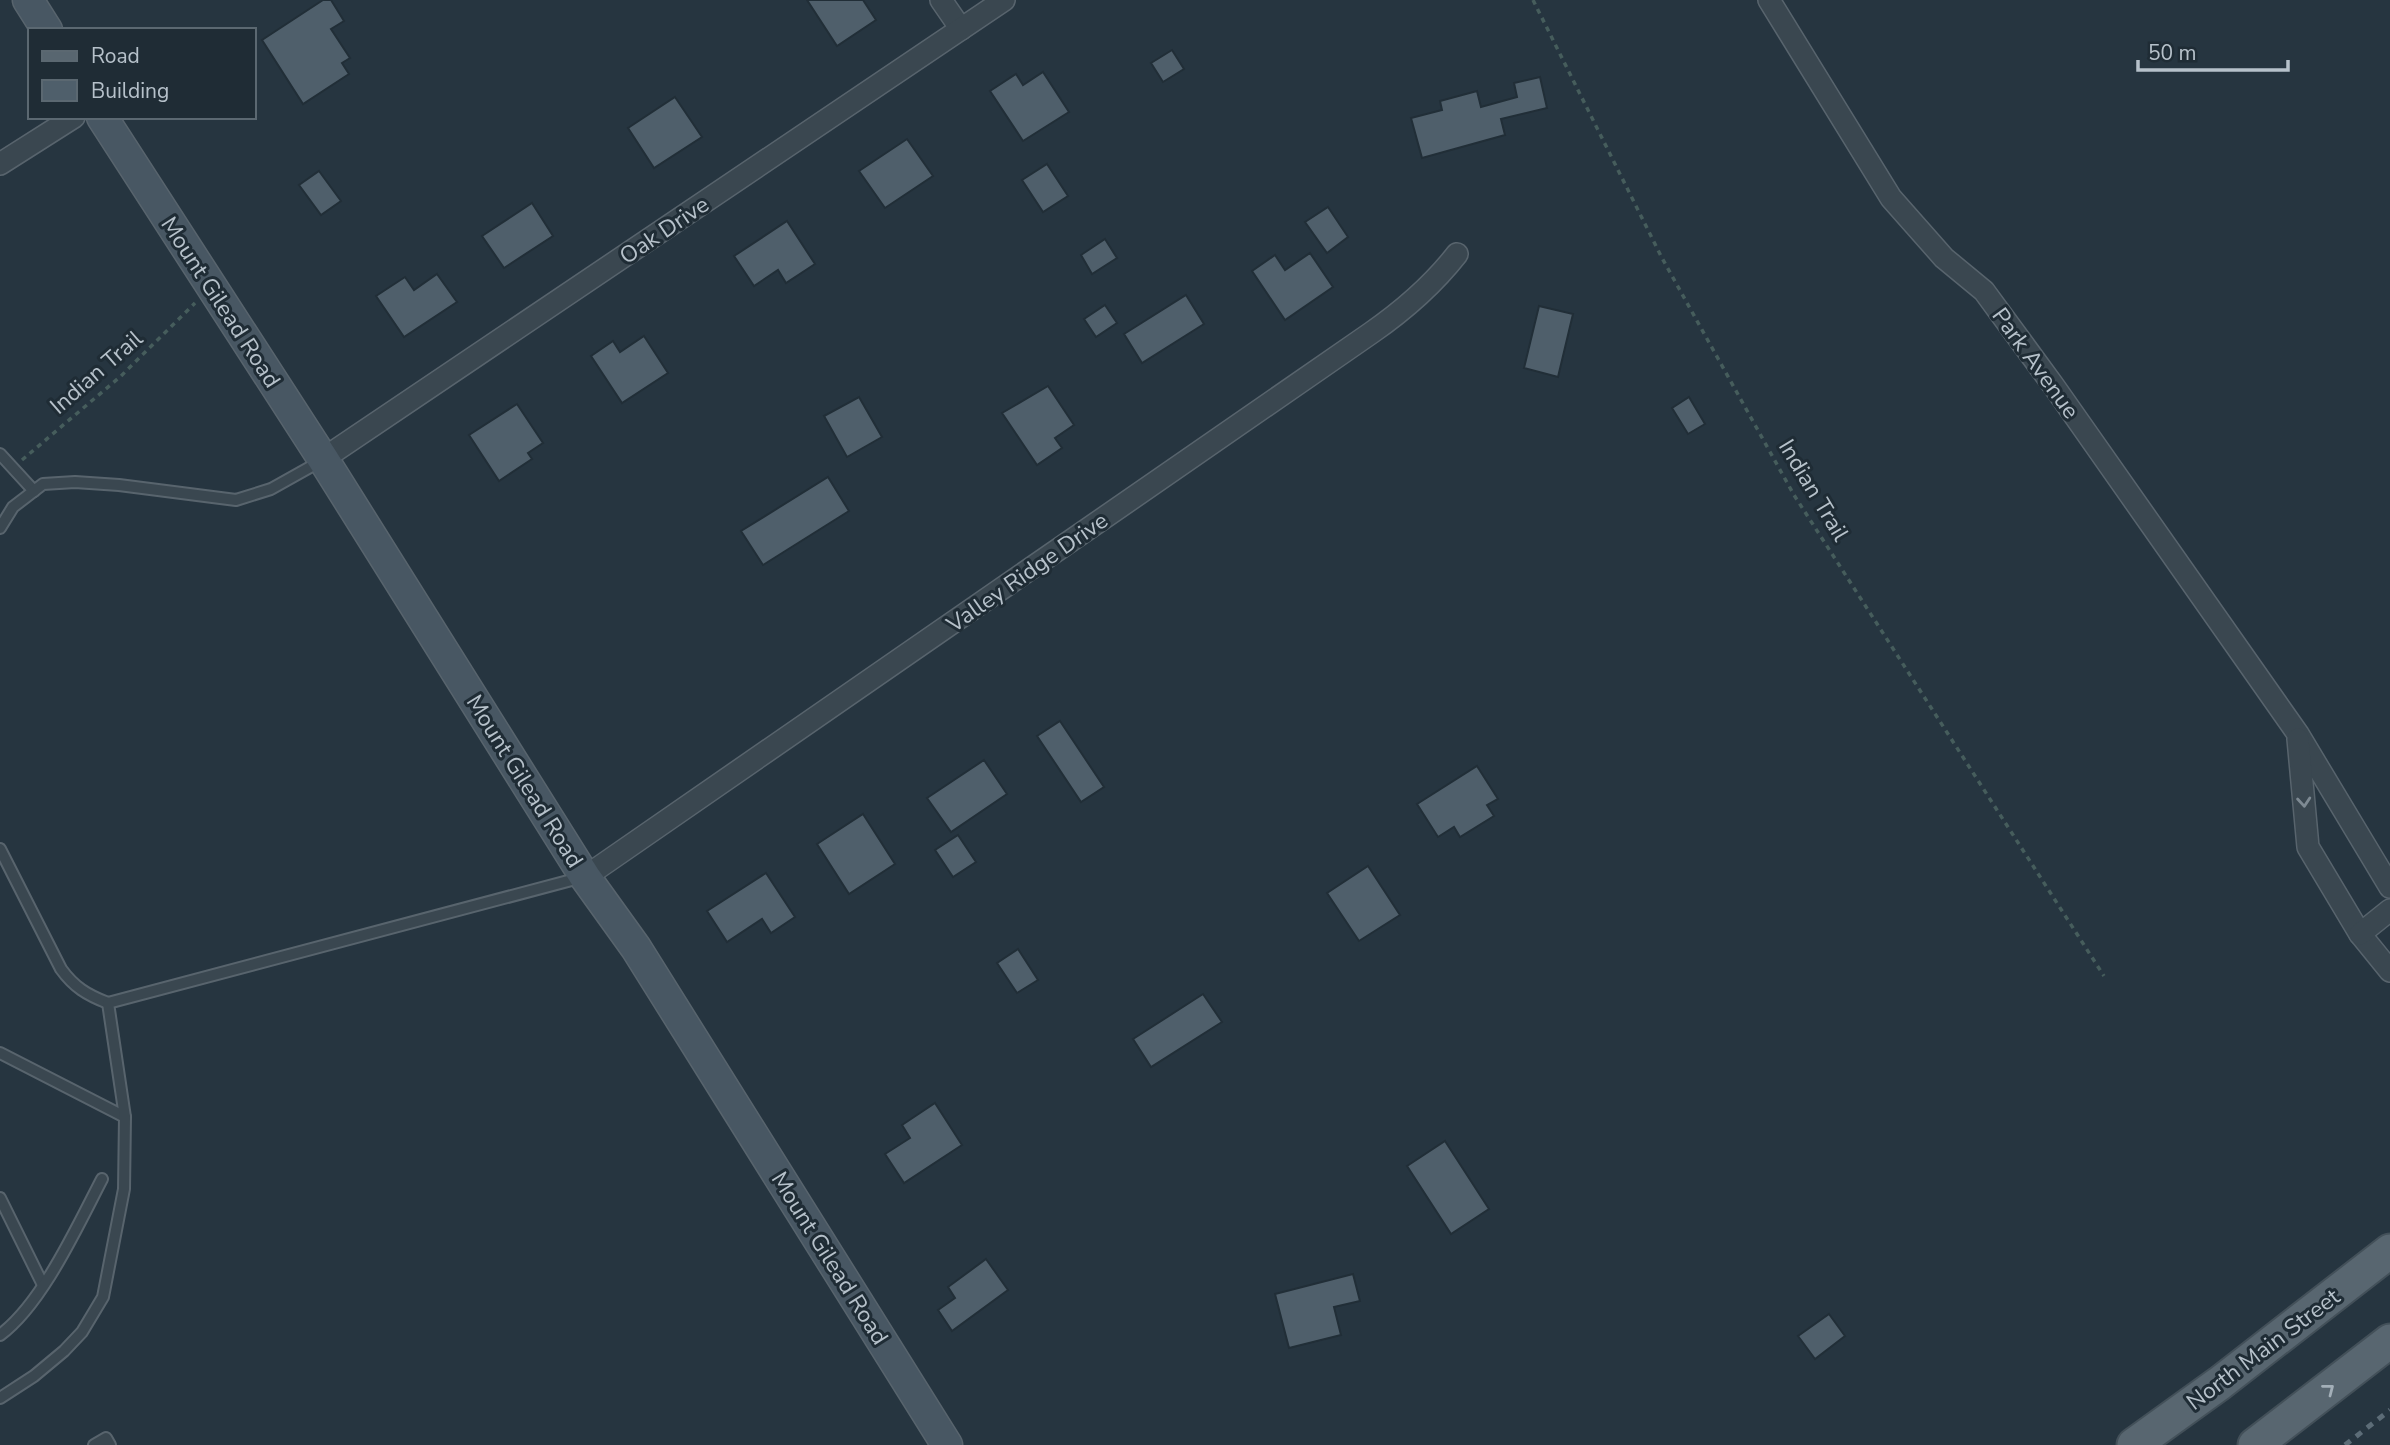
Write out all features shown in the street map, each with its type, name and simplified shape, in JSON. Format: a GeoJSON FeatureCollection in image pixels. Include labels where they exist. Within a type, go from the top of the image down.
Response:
{"type":"FeatureCollection","features":[{"type":"Feature","properties":{"kind":"main road"},"geometry":{"type":"LineString","coordinates":[[28,0],[46,28]]}},
{"type":"Feature","properties":{"kind":"main road","name":"Mount Gilead Road"},"geometry":{"type":"LineString","coordinates":[[103,119],[323,459],[585,877],[636,948],[947,1445]]}},
{"type":"Feature","properties":{"kind":"main road","name":"North Main Street"},"geometry":{"type":"LineString","coordinates":[[2134,1445],[2220,1383],[2390,1251]]}},
{"type":"Feature","properties":{"kind":"main road"},"geometry":{"type":"LineString","coordinates":[[2255,1445],[2390,1341]]}},
{"type":"Feature","properties":{"kind":"street"},"geometry":{"type":"LineString","coordinates":[[941,0],[961,29]]}},
{"type":"Feature","properties":{"kind":"street","name":"Oak Drive"},"geometry":{"type":"LineString","coordinates":[[323,459],[1004,0]]}},
{"type":"Feature","properties":{"kind":"street","name":"Park Avenue"},"geometry":{"type":"LineString","coordinates":[[1769,0],[1891,198],[1944,258],[1984,291],[2053,385],[2298,734],[2390,887]]}},
{"type":"Feature","properties":{"kind":"street"},"geometry":{"type":"LineString","coordinates":[[0,164],[71,119]]}},
{"type":"Feature","properties":{"kind":"street","name":"Valley Ridge Drive"},"geometry":{"type":"LineString","coordinates":[[585,877],[1371,333],[1410,305],[1440,276],[1457,254]]}},
{"type":"Feature","properties":{"kind":"street"},"geometry":{"type":"LineString","coordinates":[[2298,734],[2308,847],[2360,934],[2390,971]]}},
{"type":"Feature","properties":{"kind":"street"},"geometry":{"type":"LineString","coordinates":[[2360,934],[2390,910]]}},
{"type":"Feature","properties":{"kind":"lane"},"geometry":{"type":"LineString","coordinates":[[0,454],[34,491]]}},
{"type":"Feature","properties":{"kind":"lane"},"geometry":{"type":"LineString","coordinates":[[0,528],[13,507],[43,484],[75,482],[236,500],[271,489],[323,459]]}},
{"type":"Feature","properties":{"kind":"lane"},"geometry":{"type":"LineString","coordinates":[[0,849],[61,969],[73,985],[108,1003],[585,877]]}},
{"type":"Feature","properties":{"kind":"lane"},"geometry":{"type":"LineString","coordinates":[[0,1398],[34,1376],[64,1351],[82,1332],[103,1297],[124,1189],[125,1117],[108,1003]]}},
{"type":"Feature","properties":{"kind":"lane"},"geometry":{"type":"LineString","coordinates":[[0,1053],[125,1117]]}},
{"type":"Feature","properties":{"kind":"lane"},"geometry":{"type":"LineString","coordinates":[[0,1335],[17,1323],[43,1285],[75,1232],[102,1179]]}},
{"type":"Feature","properties":{"kind":"lane"},"geometry":{"type":"LineString","coordinates":[[0,1198],[43,1285]]}},
{"type":"Feature","properties":{"kind":"lane"},"geometry":{"type":"LineString","coordinates":[[94,1445],[106,1438],[110,1445]]}},
{"type":"Feature","properties":{"kind":"path","name":"Indian Trail"},"geometry":{"type":"LineString","coordinates":[[1533,0],[1662,258],[1794,495],[2104,976]]}},
{"type":"Feature","properties":{"kind":"path","name":"Indian Trail"},"geometry":{"type":"LineString","coordinates":[[13,468],[121,376],[183,313],[214,291]]}},
{"type":"Feature","properties":{"kind":"building"},"geometry":{"type":"Polygon","coordinates":[[[323,0],[331,0],[344,21],[331,29],[350,58],[342,63],[349,74],[303,104],[262,40],[323,0]]]}},
{"type":"Feature","properties":{"kind":"building"},"geometry":{"type":"Polygon","coordinates":[[[807,0],[863,0],[876,20],[837,46],[807,0]]]}},
{"type":"Feature","properties":{"kind":"building"},"geometry":{"type":"Polygon","coordinates":[[[1172,50],[1184,69],[1163,82],[1151,63],[1172,50]]]}},
{"type":"Feature","properties":{"kind":"building"},"geometry":{"type":"Polygon","coordinates":[[[1043,72],[1069,112],[1023,141],[990,91],[1016,74],[1023,85],[1043,72]]]}},
{"type":"Feature","properties":{"kind":"building"},"geometry":{"type":"Polygon","coordinates":[[[1540,77],[1547,108],[1501,119],[1505,135],[1422,158],[1411,118],[1442,110],[1440,101],[1477,91],[1481,107],[1517,97],[1514,83],[1540,77]]]}},
{"type":"Feature","properties":{"kind":"building"},"geometry":{"type":"Polygon","coordinates":[[[675,97],[702,137],[654,168],[628,128],[675,97]]]}},
{"type":"Feature","properties":{"kind":"building"},"geometry":{"type":"Polygon","coordinates":[[[907,139],[933,176],[885,208],[859,171],[907,139]]]}},
{"type":"Feature","properties":{"kind":"building"},"geometry":{"type":"Polygon","coordinates":[[[1047,164],[1068,196],[1043,212],[1022,180],[1047,164]]]}},
{"type":"Feature","properties":{"kind":"building"},"geometry":{"type":"Polygon","coordinates":[[[319,171],[341,201],[321,215],[299,185],[319,171]]]}},
{"type":"Feature","properties":{"kind":"building"},"geometry":{"type":"Polygon","coordinates":[[[532,203],[553,236],[504,268],[482,236],[532,203]]]}},
{"type":"Feature","properties":{"kind":"building"},"geometry":{"type":"Polygon","coordinates":[[[1328,207],[1348,237],[1327,253],[1305,222],[1328,207]]]}},
{"type":"Feature","properties":{"kind":"building"},"geometry":{"type":"Polygon","coordinates":[[[787,221],[815,264],[786,283],[778,270],[754,286],[734,256],[787,221]]]}},
{"type":"Feature","properties":{"kind":"building"},"geometry":{"type":"Polygon","coordinates":[[[1105,239],[1117,258],[1092,274],[1081,255],[1105,239]]]}},
{"type":"Feature","properties":{"kind":"building"},"geometry":{"type":"Polygon","coordinates":[[[1310,253],[1333,287],[1285,320],[1252,271],[1275,255],[1285,270],[1310,253]]]}},
{"type":"Feature","properties":{"kind":"building"},"geometry":{"type":"Polygon","coordinates":[[[437,274],[457,302],[404,337],[376,296],[405,277],[414,290],[437,274]]]}},
{"type":"Feature","properties":{"kind":"building"},"geometry":{"type":"Polygon","coordinates":[[[1186,295],[1204,324],[1142,363],[1124,334],[1186,295]]]}},
{"type":"Feature","properties":{"kind":"building"},"geometry":{"type":"Polygon","coordinates":[[[1105,305],[1117,323],[1096,337],[1084,319],[1105,305]]]}},
{"type":"Feature","properties":{"kind":"building"},"geometry":{"type":"Polygon","coordinates":[[[1539,306],[1573,314],[1558,377],[1524,368],[1539,306]]]}},
{"type":"Feature","properties":{"kind":"building"},"geometry":{"type":"Polygon","coordinates":[[[644,336],[668,373],[622,403],[591,356],[613,341],[620,352],[644,336]]]}},
{"type":"Feature","properties":{"kind":"building"},"geometry":{"type":"Polygon","coordinates":[[[1048,386],[1074,425],[1055,438],[1062,448],[1037,465],[1002,413],[1048,386]]]}},
{"type":"Feature","properties":{"kind":"building"},"geometry":{"type":"Polygon","coordinates":[[[859,397],[882,437],[847,457],[824,416],[859,397]]]}},
{"type":"Feature","properties":{"kind":"building"},"geometry":{"type":"Polygon","coordinates":[[[1689,397],[1705,424],[1688,434],[1672,408],[1689,397]]]}},
{"type":"Feature","properties":{"kind":"building"},"geometry":{"type":"Polygon","coordinates":[[[517,404],[543,443],[528,453],[532,459],[499,481],[469,435],[517,404]]]}},
{"type":"Feature","properties":{"kind":"building"},"geometry":{"type":"Polygon","coordinates":[[[828,477],[849,511],[763,565],[741,531],[828,477]]]}},
{"type":"Feature","properties":{"kind":"building"},"geometry":{"type":"Polygon","coordinates":[[[1060,721],[1104,787],[1081,802],[1037,736],[1060,721]]]}},
{"type":"Feature","properties":{"kind":"building"},"geometry":{"type":"Polygon","coordinates":[[[984,760],[1007,794],[951,832],[927,798],[984,760]]]}},
{"type":"Feature","properties":{"kind":"building"},"geometry":{"type":"Polygon","coordinates":[[[1477,766],[1498,799],[1487,805],[1494,816],[1460,837],[1454,827],[1438,837],[1417,804],[1477,766]]]}},
{"type":"Feature","properties":{"kind":"building"},"geometry":{"type":"Polygon","coordinates":[[[863,814],[895,864],[849,894],[817,844],[863,814]]]}},
{"type":"Feature","properties":{"kind":"building"},"geometry":{"type":"Polygon","coordinates":[[[958,835],[976,862],[953,877],[935,850],[958,835]]]}},
{"type":"Feature","properties":{"kind":"building"},"geometry":{"type":"Polygon","coordinates":[[[1368,866],[1400,915],[1359,941],[1327,893],[1368,866]]]}},
{"type":"Feature","properties":{"kind":"building"},"geometry":{"type":"Polygon","coordinates":[[[766,873],[795,917],[771,933],[762,919],[727,942],[707,911],[766,873]]]}},
{"type":"Feature","properties":{"kind":"building"},"geometry":{"type":"Polygon","coordinates":[[[1018,949],[1038,980],[1017,993],[997,963],[1018,949]]]}},
{"type":"Feature","properties":{"kind":"building"},"geometry":{"type":"Polygon","coordinates":[[[1203,994],[1222,1022],[1151,1067],[1133,1039],[1203,994]]]}},
{"type":"Feature","properties":{"kind":"building"},"geometry":{"type":"Polygon","coordinates":[[[935,1103],[962,1145],[904,1183],[885,1154],[910,1138],[902,1125],[935,1103]]]}},
{"type":"Feature","properties":{"kind":"building"},"geometry":{"type":"Polygon","coordinates":[[[1445,1141],[1489,1209],[1451,1234],[1407,1166],[1445,1141]]]}},
{"type":"Feature","properties":{"kind":"building"},"geometry":{"type":"Polygon","coordinates":[[[986,1259],[1008,1290],[952,1331],[938,1310],[955,1298],[948,1287],[986,1259]]]}},
{"type":"Feature","properties":{"kind":"building"},"geometry":{"type":"Polygon","coordinates":[[[1353,1274],[1360,1301],[1334,1307],[1341,1335],[1289,1348],[1275,1294],[1353,1274]]]}},
{"type":"Feature","properties":{"kind":"building"},"geometry":{"type":"Polygon","coordinates":[[[1829,1314],[1845,1336],[1815,1359],[1798,1336],[1829,1314]]]}},
{"type":"Feature","properties":{"kind":"railway"},"geometry":{"type":"LineString","coordinates":[[2345,1445],[2390,1410]]}}]}
